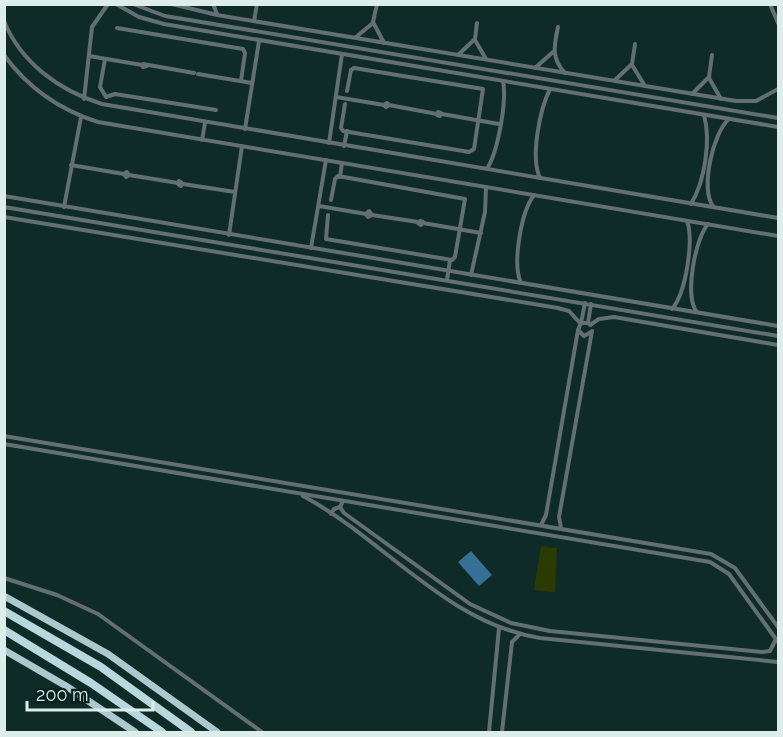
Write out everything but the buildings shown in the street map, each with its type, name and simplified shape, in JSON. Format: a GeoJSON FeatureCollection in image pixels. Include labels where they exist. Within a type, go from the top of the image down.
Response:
{"type":"FeatureCollection","features":[{"type":"Feature","properties":{"kind":"highway"},"geometry":{"type":"LineString","coordinates":[[4,596],[108,654],[217,732]]}},
{"type":"Feature","properties":{"kind":"highway"},"geometry":{"type":"LineString","coordinates":[[4,611],[109,673],[191,732]]}},
{"type":"Feature","properties":{"kind":"highway"},"geometry":{"type":"LineString","coordinates":[[4,630],[83,677],[162,732]]}},
{"type":"Feature","properties":{"kind":"highway"},"geometry":{"type":"LineString","coordinates":[[4,650],[83,697],[135,732]]}},
{"type":"Feature","properties":{"kind":"street"},"geometry":{"type":"LineString","coordinates":[[84,99],[94,23],[108,4]]}},
{"type":"Feature","properties":{"kind":"street"},"geometry":{"type":"LineString","coordinates":[[116,4],[150,21],[189,29],[778,127]]}},
{"type":"Feature","properties":{"kind":"street"},"geometry":{"type":"LineString","coordinates":[[133,4],[152,13],[191,20],[778,118]]}},
{"type":"Feature","properties":{"kind":"street"},"geometry":{"type":"LineString","coordinates":[[172,4],[204,13],[721,99],[756,101],[778,88]]}},
{"type":"Feature","properties":{"kind":"street"},"geometry":{"type":"LineString","coordinates":[[204,13],[206,4]]}},
{"type":"Feature","properties":{"kind":"street"},"geometry":{"type":"LineString","coordinates":[[213,4],[217,15]]}},
{"type":"Feature","properties":{"kind":"street"},"geometry":{"type":"LineString","coordinates":[[254,21],[257,4]]}},
{"type":"Feature","properties":{"kind":"street"},"geometry":{"type":"LineString","coordinates":[[377,4],[374,22],[384,43]]}},
{"type":"Feature","properties":{"kind":"street"},"geometry":{"type":"LineString","coordinates":[[770,4],[778,23]]}},
{"type":"Feature","properties":{"kind":"street"},"geometry":{"type":"LineString","coordinates":[[189,29],[191,20]]}},
{"type":"Feature","properties":{"kind":"street"},"geometry":{"type":"LineString","coordinates":[[4,21],[14,39],[36,66],[60,86],[84,99],[122,109],[778,218]]}},
{"type":"Feature","properties":{"kind":"street"},"geometry":{"type":"LineString","coordinates":[[355,38],[374,22]]}},
{"type":"Feature","properties":{"kind":"street"},"geometry":{"type":"LineString","coordinates":[[477,23],[475,39],[487,60]]}},
{"type":"Feature","properties":{"kind":"street"},"geometry":{"type":"LineString","coordinates":[[558,27],[554,51],[558,63],[566,73]]}},
{"type":"Feature","properties":{"kind":"street"},"geometry":{"type":"LineString","coordinates":[[117,28],[243,49],[245,52],[241,81]]}},
{"type":"Feature","properties":{"kind":"street"},"geometry":{"type":"LineString","coordinates":[[458,55],[475,39]]}},
{"type":"Feature","properties":{"kind":"street"},"geometry":{"type":"LineString","coordinates":[[245,129],[259,40]]}},
{"type":"Feature","properties":{"kind":"street"},"geometry":{"type":"LineString","coordinates":[[614,81],[632,64],[635,44]]}},
{"type":"Feature","properties":{"kind":"street"},"geometry":{"type":"LineString","coordinates":[[535,68],[554,51]]}},
{"type":"Feature","properties":{"kind":"street"},"geometry":{"type":"LineString","coordinates":[[329,143],[342,54]]}},
{"type":"Feature","properties":{"kind":"street"},"geometry":{"type":"LineString","coordinates":[[4,55],[20,75],[38,91],[81,117],[98,122],[778,236]]}},
{"type":"Feature","properties":{"kind":"street"},"geometry":{"type":"LineString","coordinates":[[712,55],[709,77],[713,89],[721,99]]}},
{"type":"Feature","properties":{"kind":"street"},"geometry":{"type":"LineString","coordinates":[[90,56],[252,83]]}},
{"type":"Feature","properties":{"kind":"street"},"geometry":{"type":"LineString","coordinates":[[105,59],[100,87],[106,97],[115,94],[216,110]]}},
{"type":"Feature","properties":{"kind":"street"},"geometry":{"type":"LineString","coordinates":[[632,64],[645,86]]}},
{"type":"Feature","properties":{"kind":"street"},"geometry":{"type":"LineString","coordinates":[[345,104],[341,128],[347,131],[471,152],[474,149],[484,91],[479,88],[354,68],[351,70],[347,91]]}},
{"type":"Feature","properties":{"kind":"street"},"geometry":{"type":"LineString","coordinates":[[479,88],[481,77]]}},
{"type":"Feature","properties":{"kind":"street"},"geometry":{"type":"LineString","coordinates":[[692,94],[709,77]]}},
{"type":"Feature","properties":{"kind":"street"},"geometry":{"type":"LineString","coordinates":[[487,169],[495,151],[504,93],[503,81]]}},
{"type":"Feature","properties":{"kind":"street"},"geometry":{"type":"LineString","coordinates":[[540,178],[534,161],[544,105],[550,89]]}},
{"type":"Feature","properties":{"kind":"street"},"geometry":{"type":"LineString","coordinates":[[336,97],[499,124]]}},
{"type":"Feature","properties":{"kind":"street"},"geometry":{"type":"LineString","coordinates":[[668,109],[671,106],[669,100]]}},
{"type":"Feature","properties":{"kind":"street"},"geometry":{"type":"LineString","coordinates":[[687,112],[685,106],[689,103]]}},
{"type":"Feature","properties":{"kind":"street"},"geometry":{"type":"LineString","coordinates":[[692,204],[699,186],[707,138],[704,115]]}},
{"type":"Feature","properties":{"kind":"street"},"geometry":{"type":"LineString","coordinates":[[64,207],[81,117]]}},
{"type":"Feature","properties":{"kind":"street"},"geometry":{"type":"LineString","coordinates":[[713,207],[707,192],[715,140],[720,128],[729,119]]}},
{"type":"Feature","properties":{"kind":"street"},"geometry":{"type":"LineString","coordinates":[[202,140],[205,123]]}},
{"type":"Feature","properties":{"kind":"street"},"geometry":{"type":"LineString","coordinates":[[344,146],[347,131]]}},
{"type":"Feature","properties":{"kind":"street"},"geometry":{"type":"LineString","coordinates":[[229,235],[242,146]]}},
{"type":"Feature","properties":{"kind":"street"},"geometry":{"type":"LineString","coordinates":[[311,249],[326,160]]}},
{"type":"Feature","properties":{"kind":"street"},"geometry":{"type":"LineString","coordinates":[[340,177],[342,163]]}},
{"type":"Feature","properties":{"kind":"street"},"geometry":{"type":"LineString","coordinates":[[72,165],[235,192]]}},
{"type":"Feature","properties":{"kind":"street"},"geometry":{"type":"LineString","coordinates":[[328,215],[326,239],[450,260],[456,257],[464,197],[335,177],[331,200]]}},
{"type":"Feature","properties":{"kind":"street"},"geometry":{"type":"LineString","coordinates":[[471,275],[487,198],[486,187]]}},
{"type":"Feature","properties":{"kind":"street"},"geometry":{"type":"LineString","coordinates":[[521,283],[517,260],[527,207],[534,195]]}},
{"type":"Feature","properties":{"kind":"street"},"geometry":{"type":"LineString","coordinates":[[4,196],[70,209],[778,326]]}},
{"type":"Feature","properties":{"kind":"street"},"geometry":{"type":"LineString","coordinates":[[319,206],[481,232]]}},
{"type":"Feature","properties":{"kind":"street"},"geometry":{"type":"LineString","coordinates":[[4,207],[778,336]]}},
{"type":"Feature","properties":{"kind":"street"},"geometry":{"type":"LineString","coordinates":[[69,218],[70,209]]}},
{"type":"Feature","properties":{"kind":"street"},"geometry":{"type":"LineString","coordinates":[[4,217],[558,308],[574,315],[581,323],[589,324],[599,319],[614,317],[778,345]]}},
{"type":"Feature","properties":{"kind":"street"},"geometry":{"type":"LineString","coordinates":[[672,309],[681,292],[690,238],[687,221]]}},
{"type":"Feature","properties":{"kind":"street"},"geometry":{"type":"LineString","coordinates":[[698,313],[692,304],[690,293],[699,239],[708,224]]}},
{"type":"Feature","properties":{"kind":"street"},"geometry":{"type":"LineString","coordinates":[[265,250],[266,241]]}},
{"type":"Feature","properties":{"kind":"street"},"geometry":{"type":"LineString","coordinates":[[447,280],[450,260]]}},
{"type":"Feature","properties":{"kind":"street"},"geometry":{"type":"LineString","coordinates":[[541,525],[546,514],[578,330],[585,303]]}},
{"type":"Feature","properties":{"kind":"street"},"geometry":{"type":"LineString","coordinates":[[561,529],[559,518],[592,331],[589,324],[591,304]]}},
{"type":"Feature","properties":{"kind":"street"},"geometry":{"type":"LineString","coordinates":[[578,330],[584,336],[592,331]]}},
{"type":"Feature","properties":{"kind":"street"},"geometry":{"type":"LineString","coordinates":[[4,436],[707,553],[722,558],[735,568],[778,627]]}},
{"type":"Feature","properties":{"kind":"street"},"geometry":{"type":"LineString","coordinates":[[4,444],[705,561],[729,574],[777,640],[770,651],[762,652],[550,631],[512,623],[471,604],[344,513],[340,507]]}},
{"type":"Feature","properties":{"kind":"street"},"geometry":{"type":"LineString","coordinates":[[216,480],[217,471]]}},
{"type":"Feature","properties":{"kind":"street"},"geometry":{"type":"LineString","coordinates":[[297,493],[331,514],[466,611],[499,628],[520,634],[778,662]]}},
{"type":"Feature","properties":{"kind":"street"},"geometry":{"type":"LineString","coordinates":[[331,514],[334,509],[340,507],[343,501]]}},
{"type":"Feature","properties":{"kind":"street"},"geometry":{"type":"LineString","coordinates":[[465,521],[466,513]]}},
{"type":"Feature","properties":{"kind":"street"},"geometry":{"type":"LineString","coordinates":[[705,561],[707,553]]}},
{"type":"Feature","properties":{"kind":"street"},"geometry":{"type":"LineString","coordinates":[[4,578],[68,599],[98,614],[262,732]]}},
{"type":"Feature","properties":{"kind":"street"},"geometry":{"type":"LineString","coordinates":[[499,628],[490,730],[495,732],[502,731],[512,642],[520,634]]}},
{"type":"Feature","properties":{"kind":"green space"},"geometry":{"type":"Polygon","coordinates":[[[541,546],[557,548],[555,592],[534,590],[541,546]]]}},
{"type":"Feature","properties":{"kind":"water"},"geometry":{"type":"Polygon","coordinates":[[[471,551],[492,575],[479,586],[458,562],[471,551]]]}}]}
